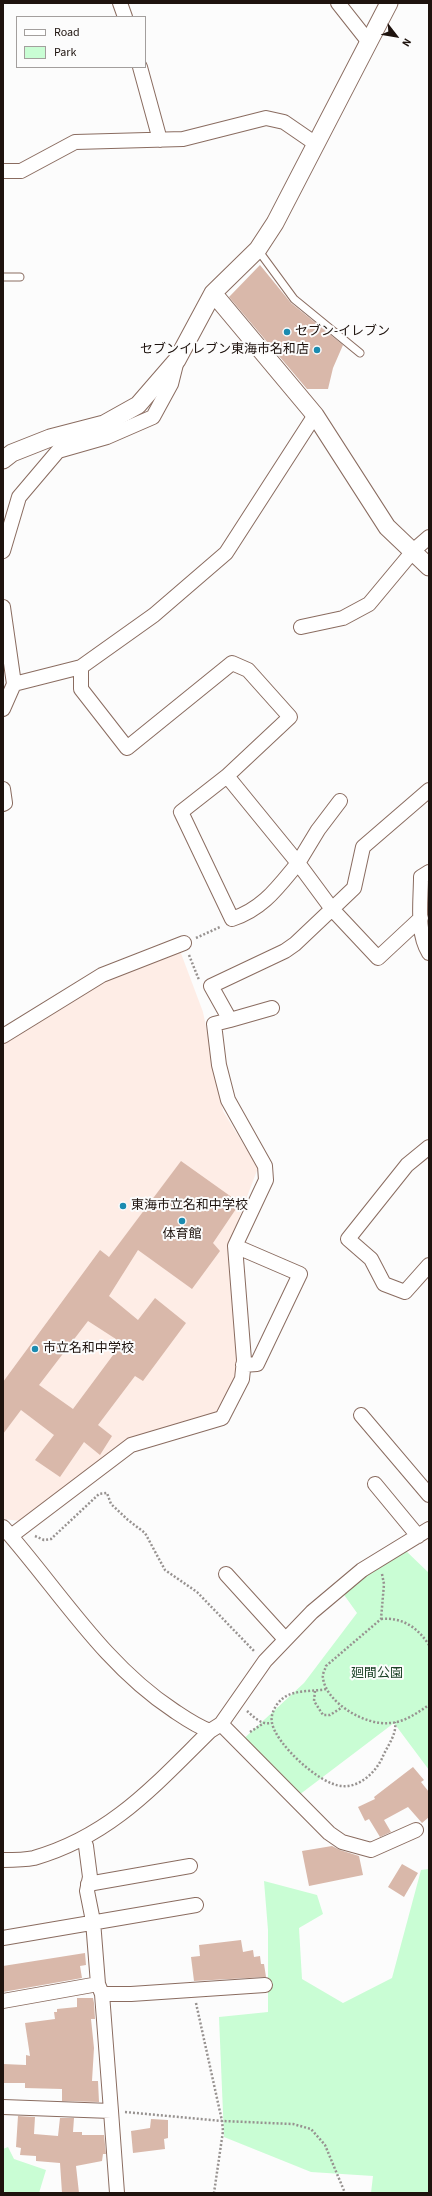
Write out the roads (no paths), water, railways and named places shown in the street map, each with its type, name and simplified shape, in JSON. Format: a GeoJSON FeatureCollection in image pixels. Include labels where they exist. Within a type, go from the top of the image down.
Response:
{"type":"FeatureCollection","features":[{"type":"Feature","properties":{"kind":"street"},"geometry":{"type":"LineString","coordinates":[[120,3],[125,16]]}},
{"type":"Feature","properties":{"kind":"street"},"geometry":{"type":"LineString","coordinates":[[338,3],[368,41]]}},
{"type":"Feature","properties":{"kind":"street"},"geometry":{"type":"LineString","coordinates":[[3,460],[12,454],[50,438],[104,424],[138,405],[177,360],[213,293],[258,249],[275,223],[388,3]]}},
{"type":"Feature","properties":{"kind":"street"},"geometry":{"type":"LineString","coordinates":[[140,68],[160,140]]}},
{"type":"Feature","properties":{"kind":"street"},"geometry":{"type":"LineString","coordinates":[[3,172],[21,171],[75,142],[182,139],[266,118],[274,118],[284,122],[316,144]]}},
{"type":"Feature","properties":{"kind":"street"},"geometry":{"type":"LineString","coordinates":[[213,293],[315,415],[387,526],[414,550],[429,567]]}},
{"type":"Feature","properties":{"kind":"street"},"geometry":{"type":"LineString","coordinates":[[3,551],[19,497],[58,451],[107,437],[153,417],[171,384],[177,360]]}},
{"type":"Feature","properties":{"kind":"street"},"geometry":{"type":"LineString","coordinates":[[14,684],[82,667],[154,615],[226,553],[315,415]]}},
{"type":"Feature","properties":{"kind":"street"},"geometry":{"type":"LineString","coordinates":[[301,627],[343,618],[369,604],[414,550],[429,537]]}},
{"type":"Feature","properties":{"kind":"street"},"geometry":{"type":"LineString","coordinates":[[3,607],[14,684],[3,709]]}},
{"type":"Feature","properties":{"kind":"street"},"geometry":{"type":"LineString","coordinates":[[82,667],[81,689],[127,748],[232,663],[248,670],[290,717],[227,776],[181,812],[232,919],[247,914],[268,899],[298,863],[318,830],[340,801]]}},
{"type":"Feature","properties":{"kind":"street"},"geometry":{"type":"LineString","coordinates":[[227,776],[298,863],[332,909],[378,958],[421,918]]}},
{"type":"Feature","properties":{"kind":"street"},"geometry":{"type":"LineString","coordinates":[[3,789],[6,803],[3,804]]}},
{"type":"Feature","properties":{"kind":"street"},"geometry":{"type":"LineString","coordinates":[[230,1020],[211,986],[285,951],[295,944],[354,888],[363,847],[429,790]]}},
{"type":"Feature","properties":{"kind":"street"},"geometry":{"type":"LineString","coordinates":[[429,872],[421,877],[421,918],[425,946],[429,953]]}},
{"type":"Feature","properties":{"kind":"street"},"geometry":{"type":"LineString","coordinates":[[3,1036],[102,974],[184,943]]}},
{"type":"Feature","properties":{"kind":"street"},"geometry":{"type":"LineString","coordinates":[[272,1008],[214,1024],[219,1065],[228,1100],[265,1166],[266,1180],[235,1246],[243,1365],[242,1379],[222,1418],[131,1445],[23,1527],[7,1532],[120,1667],[151,1696],[198,1727],[216,1727],[330,1833],[342,1842],[371,1850],[416,1830]]}},
{"type":"Feature","properties":{"kind":"street"},"geometry":{"type":"LineString","coordinates":[[429,1147],[407,1166],[348,1239],[371,1259],[384,1284],[405,1292],[429,1266]]}},
{"type":"Feature","properties":{"kind":"street"},"geometry":{"type":"LineString","coordinates":[[235,1246],[300,1274],[257,1364],[243,1365]]}},
{"type":"Feature","properties":{"kind":"street"},"geometry":{"type":"LineString","coordinates":[[361,1415],[429,1495]]}},
{"type":"Feature","properties":{"kind":"street"},"geometry":{"type":"LineString","coordinates":[[3,1860],[32,1858],[83,1839],[104,1828],[141,1799],[216,1727],[265,1661],[312,1612],[362,1570],[423,1533],[375,1484]]}},
{"type":"Feature","properties":{"kind":"street"},"geometry":{"type":"LineString","coordinates":[[226,1574],[286,1639]]}},
{"type":"Feature","properties":{"kind":"street"},"geometry":{"type":"LineString","coordinates":[[83,1839],[86,1846],[90,1876],[87,1891],[93,1921],[100,1989],[117,2193]]}},
{"type":"Feature","properties":{"kind":"street"},"geometry":{"type":"LineString","coordinates":[[88,1884],[190,1866]]}},
{"type":"Feature","properties":{"kind":"street"},"geometry":{"type":"LineString","coordinates":[[3,1938],[93,1921],[196,1905]]}},
{"type":"Feature","properties":{"kind":"street"},"geometry":{"type":"LineString","coordinates":[[3,2001],[100,1989],[131,1994],[265,1985]]}},
{"type":"Feature","properties":{"kind":"street"},"geometry":{"type":"LineString","coordinates":[[3,2107],[111,2111]]}},
{"type":"Feature","properties":{"kind":"lane"},"geometry":{"type":"LineString","coordinates":[[258,249],[294,299],[360,353]]}},
{"type":"Feature","properties":{"kind":"lane"},"geometry":{"type":"LineString","coordinates":[[3,277],[20,277]]}},
{"type":"Feature","properties":{"kind":"place","name":"セブン-イレブン"},"geometry":{"type":"Point","coordinates":[287,332]}},
{"type":"Feature","properties":{"kind":"place","name":"セブンイレブン東海市名和店"},"geometry":{"type":"Point","coordinates":[317,350]}},
{"type":"Feature","properties":{"kind":"place","name":"東海市立名和中学校"},"geometry":{"type":"Point","coordinates":[123,1206]}},
{"type":"Feature","properties":{"kind":"place","name":"体育館"},"geometry":{"type":"Point","coordinates":[182,1221]}},
{"type":"Feature","properties":{"kind":"place","name":"市立名和中学校"},"geometry":{"type":"Point","coordinates":[35,1349]}},
{"type":"Feature","properties":{"kind":"park label","name":"廻間公園"},"geometry":{"type":"Point","coordinates":[377,1674]}}]}
